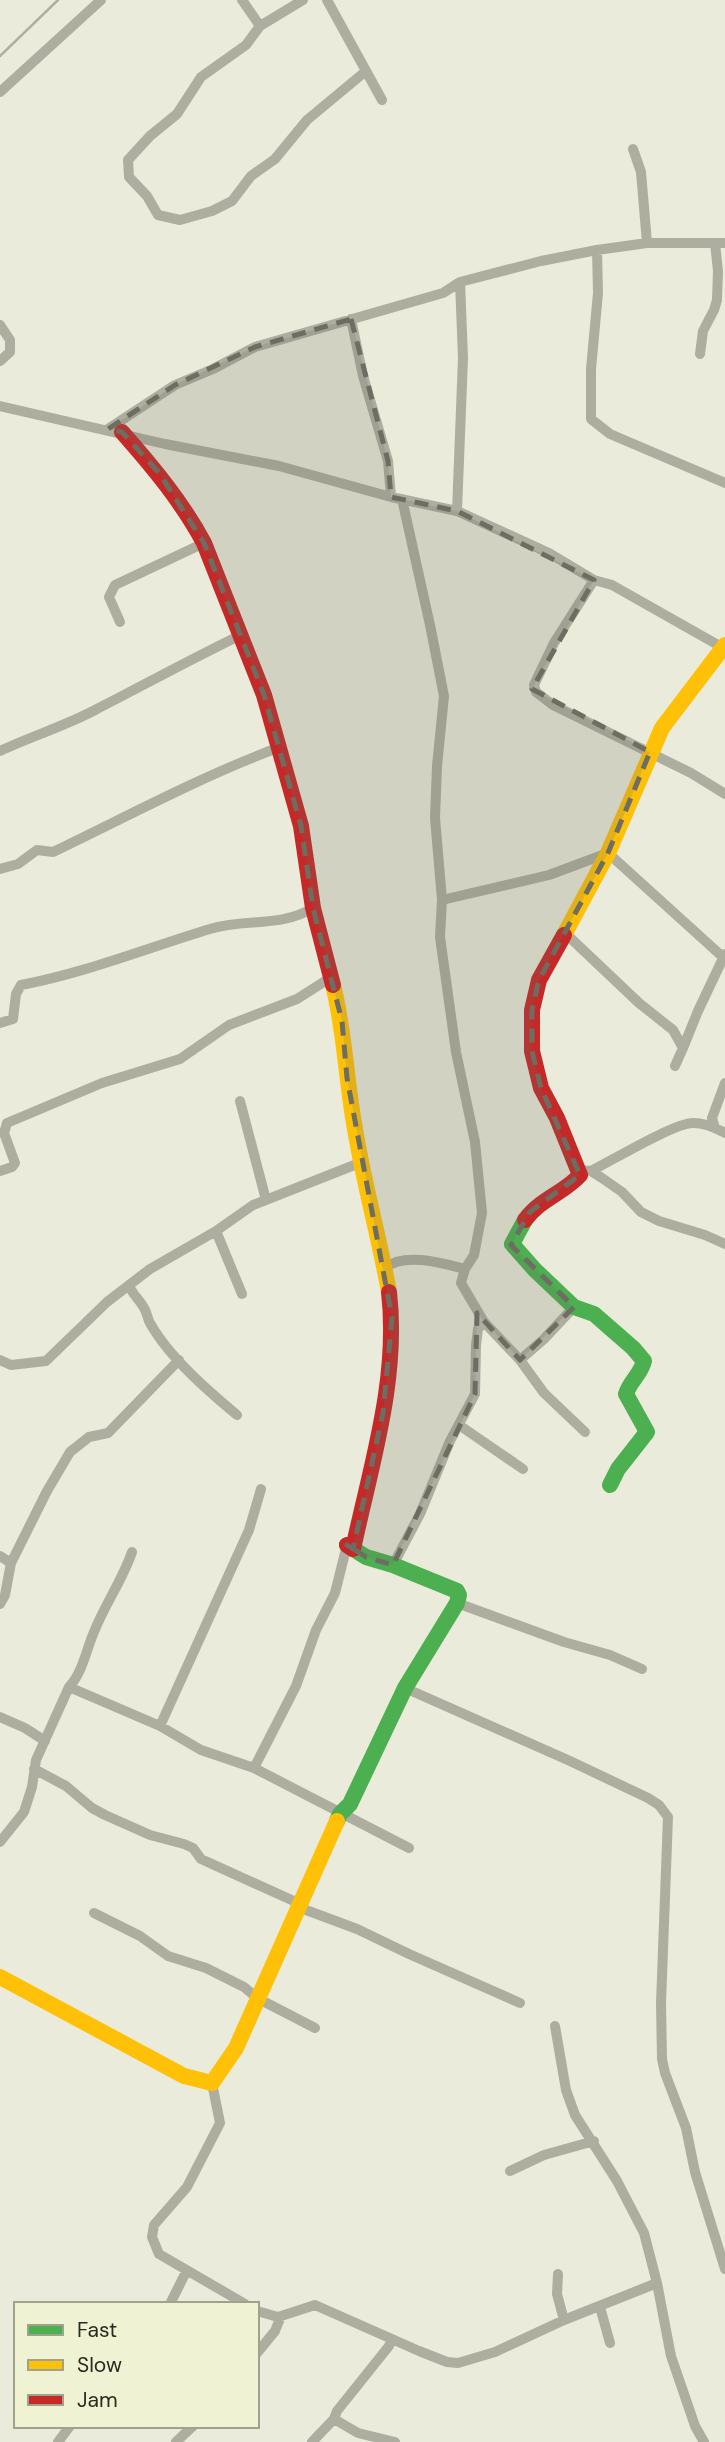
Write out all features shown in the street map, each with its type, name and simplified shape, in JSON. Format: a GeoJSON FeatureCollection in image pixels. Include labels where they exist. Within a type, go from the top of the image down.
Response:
{"type":"FeatureCollection","features":[{"type":"Feature","properties":{"kind":"street"},"geometry":{"type":"LineString","coordinates":[[0,92],[101,0]]}},
{"type":"Feature","properties":{"kind":"street"},"geometry":{"type":"LineString","coordinates":[[242,0],[260,26]]}},
{"type":"Feature","properties":{"kind":"street"},"geometry":{"type":"LineString","coordinates":[[303,0],[260,26],[246,45],[201,78],[177,114],[150,136],[128,160],[129,177],[147,196],[158,215],[180,219],[212,211],[232,201],[251,176],[275,159],[307,120],[366,71]]}},
{"type":"Feature","properties":{"kind":"street"},"geometry":{"type":"LineString","coordinates":[[327,0],[382,100]]}},
{"type":"Feature","properties":{"kind":"street"},"geometry":{"type":"LineString","coordinates":[[633,149],[641,172],[647,243]]}},
{"type":"Feature","properties":{"kind":"street"},"geometry":{"type":"LineString","coordinates":[[115,431],[175,385],[256,347],[443,293],[460,282],[541,261],[647,243],[720,243],[717,300],[703,331],[700,354]]}},
{"type":"Feature","properties":{"kind":"street"},"geometry":{"type":"LineString","coordinates":[[597,250],[598,293],[591,419],[610,435],[725,483]]}},
{"type":"Feature","properties":{"kind":"street"},"geometry":{"type":"LineString","coordinates":[[457,511],[463,358],[460,282]]}},
{"type":"Feature","properties":{"kind":"street"},"geometry":{"type":"LineString","coordinates":[[351,319],[363,376],[388,460],[433,637],[444,696],[435,818],[442,900],[440,930],[456,1052],[465,1087],[481,1186],[482,1213],[477,1244],[461,1283],[484,1322],[520,1360],[544,1393],[585,1432]]}},
{"type":"Feature","properties":{"kind":"street"},"geometry":{"type":"LineString","coordinates":[[0,325],[10,340],[9,352],[0,361]]}},
{"type":"Feature","properties":{"kind":"street"},"geometry":{"type":"LineString","coordinates":[[0,406],[279,466],[396,498],[457,511],[510,533],[724,647],[662,728],[608,853],[539,980],[532,1010],[532,1051],[541,1088],[585,1171],[622,1192],[641,1212],[725,1244]]}},
{"type":"Feature","properties":{"kind":"street"},"geometry":{"type":"LineString","coordinates":[[115,431],[159,473],[192,519],[241,635],[264,695],[301,826],[313,908],[342,1021],[346,1078],[392,1318],[391,1354],[383,1413],[353,1549],[347,1545]]}},
{"type":"Feature","properties":{"kind":"street"},"geometry":{"type":"LineString","coordinates":[[120,622],[110,597],[115,585],[204,543]]}},
{"type":"Feature","properties":{"kind":"street"},"geometry":{"type":"LineString","coordinates":[[594,580],[554,643],[534,685],[536,692],[553,705],[691,773],[725,794]]}},
{"type":"Feature","properties":{"kind":"street"},"geometry":{"type":"LineString","coordinates":[[0,751],[72,722],[241,635]]}},
{"type":"Feature","properties":{"kind":"street"},"geometry":{"type":"LineString","coordinates":[[0,869],[18,864],[37,850],[53,852],[248,758],[280,747]]}},
{"type":"Feature","properties":{"kind":"street"},"geometry":{"type":"LineString","coordinates":[[442,900],[549,875],[608,853]]}},
{"type":"Feature","properties":{"kind":"street"},"geometry":{"type":"LineString","coordinates":[[608,853],[724,956],[675,1066]]}},
{"type":"Feature","properties":{"kind":"street"},"geometry":{"type":"LineString","coordinates":[[0,1023],[13,1018],[16,994],[21,985],[51,980],[211,928],[239,923],[268,923],[298,916],[313,908]]}},
{"type":"Feature","properties":{"kind":"street"},"geometry":{"type":"LineString","coordinates":[[564,932],[646,1010],[673,1030],[683,1048]]}},
{"type":"Feature","properties":{"kind":"street"},"geometry":{"type":"LineString","coordinates":[[0,1171],[12,1167],[15,1163],[4,1133],[7,1123],[102,1083],[180,1059],[229,1025],[297,999],[330,978]]}},
{"type":"Feature","properties":{"kind":"street"},"geometry":{"type":"LineString","coordinates":[[720,1130],[712,1118],[725,1083]]}},
{"type":"Feature","properties":{"kind":"street"},"geometry":{"type":"LineString","coordinates":[[240,1101],[266,1200]]}},
{"type":"Feature","properties":{"kind":"street"},"geometry":{"type":"LineString","coordinates":[[610,1485],[622,1461],[643,1441],[647,1432],[626,1394],[632,1379],[642,1370],[644,1361],[634,1348],[594,1314],[574,1307],[512,1244],[530,1212],[549,1196],[575,1182],[585,1171],[669,1130],[692,1123],[720,1130]]}},
{"type":"Feature","properties":{"kind":"street"},"geometry":{"type":"LineString","coordinates":[[0,1360],[11,1365],[46,1361],[107,1302],[150,1269],[216,1231],[253,1205],[362,1162]]}},
{"type":"Feature","properties":{"kind":"street"},"geometry":{"type":"LineString","coordinates":[[216,1231],[242,1294]]}},
{"type":"Feature","properties":{"kind":"street"},"geometry":{"type":"LineString","coordinates":[[384,1268],[404,1260],[426,1261],[465,1269]]}},
{"type":"Feature","properties":{"kind":"street"},"geometry":{"type":"LineString","coordinates":[[129,1285],[150,1322],[179,1360],[237,1415]]}},
{"type":"Feature","properties":{"kind":"street"},"geometry":{"type":"LineString","coordinates":[[520,1360],[574,1307]]}},
{"type":"Feature","properties":{"kind":"street"},"geometry":{"type":"LineString","coordinates":[[393,1565],[420,1514],[458,1425],[475,1394],[478,1329],[484,1322]]}},
{"type":"Feature","properties":{"kind":"street"},"geometry":{"type":"LineString","coordinates":[[0,1604],[5,1595],[11,1563],[47,1491],[71,1452],[89,1437],[108,1433],[179,1360]]}},
{"type":"Feature","properties":{"kind":"street"},"geometry":{"type":"LineString","coordinates":[[458,1425],[523,1469]]}},
{"type":"Feature","properties":{"kind":"street"},"geometry":{"type":"LineString","coordinates":[[160,1726],[249,1530],[261,1489]]}},
{"type":"Feature","properties":{"kind":"street"},"geometry":{"type":"LineString","coordinates":[[241,2302],[159,2254],[152,2237],[154,2225],[187,2187],[220,2123],[212,2084],[236,2048],[340,1814],[351,1804],[405,1688],[457,1603],[459,1595],[457,1591],[366,1557],[347,1545]]}},
{"type":"Feature","properties":{"kind":"street"},"geometry":{"type":"LineString","coordinates":[[254,1768],[296,1686],[316,1630],[335,1593],[347,1545]]}},
{"type":"Feature","properties":{"kind":"street"},"geometry":{"type":"LineString","coordinates":[[0,1842],[24,1812],[32,1787],[34,1769],[45,1741],[69,1687],[77,1678],[94,1630],[115,1593],[132,1552]]}},
{"type":"Feature","properties":{"kind":"street"},"geometry":{"type":"LineString","coordinates":[[0,1556],[11,1563]]}},
{"type":"Feature","properties":{"kind":"street"},"geometry":{"type":"LineString","coordinates":[[457,1603],[642,1669]]}},
{"type":"Feature","properties":{"kind":"street"},"geometry":{"type":"LineString","coordinates":[[69,1687],[160,1726],[201,1750],[254,1768],[409,1848]]}},
{"type":"Feature","properties":{"kind":"street"},"geometry":{"type":"LineString","coordinates":[[405,1688],[592,1771],[648,1798],[665,1811],[668,1817],[660,2003],[662,2059],[686,2129],[690,2154],[725,2269]]}},
{"type":"Feature","properties":{"kind":"street"},"geometry":{"type":"LineString","coordinates":[[0,1717],[45,1741]]}},
{"type":"Feature","properties":{"kind":"street"},"geometry":{"type":"LineString","coordinates":[[34,1769],[71,1789],[92,1808],[150,1835],[193,1848],[201,1859],[296,1902],[298,1907],[357,1929],[520,2003]]}},
{"type":"Feature","properties":{"kind":"street"},"geometry":{"type":"LineString","coordinates":[[94,1913],[141,1936],[168,1956],[206,1968],[315,2028]]}},
{"type":"Feature","properties":{"kind":"street"},"geometry":{"type":"LineString","coordinates":[[0,1977],[184,2076],[212,2084]]}},
{"type":"Feature","properties":{"kind":"street"},"geometry":{"type":"LineString","coordinates":[[555,2026],[566,2090],[575,2115],[594,2141],[644,2233],[671,2356],[695,2426],[705,2442]]}},
{"type":"Feature","properties":{"kind":"street"},"geometry":{"type":"LineString","coordinates":[[510,2171],[544,2155],[594,2141]]}},
{"type":"Feature","properties":{"kind":"street"},"geometry":{"type":"LineString","coordinates":[[171,2302],[186,2272]]}},
{"type":"Feature","properties":{"kind":"street"},"geometry":{"type":"LineString","coordinates":[[558,2274],[557,2294],[564,2319]]}},
{"type":"Feature","properties":{"kind":"street"},"geometry":{"type":"LineString","coordinates":[[259,2312],[281,2316],[315,2305],[447,2362],[458,2363],[495,2352],[564,2319],[657,2283]]}},
{"type":"Feature","properties":{"kind":"street"},"geometry":{"type":"LineString","coordinates":[[600,2307],[610,2343]]}},
{"type":"Feature","properties":{"kind":"street"},"geometry":{"type":"LineString","coordinates":[[259,2351],[275,2331],[281,2316]]}},
{"type":"Feature","properties":{"kind":"street"},"geometry":{"type":"LineString","coordinates":[[312,2442],[334,2419],[337,2410],[392,2339]]}},
{"type":"Feature","properties":{"kind":"street"},"geometry":{"type":"LineString","coordinates":[[334,2419],[358,2433],[395,2442]]}},
{"type":"Feature","properties":{"kind":"street"},"geometry":{"type":"LineString","coordinates":[[176,2442],[191,2428]]}},
{"type":"Feature","properties":{"kind":"highlighted area"},"geometry":{"type":"Polygon","coordinates":[[[351,319],[388,461],[391,497],[457,511],[594,580],[532,689],[650,752],[608,853],[539,980],[532,1010],[532,1051],[541,1088],[580,1175],[530,1212],[511,1245],[574,1307],[520,1360],[477,1313],[475,1394],[393,1565],[366,1557],[353,1549],[383,1413],[392,1318],[347,1078],[342,1021],[313,908],[301,826],[264,695],[204,543],[159,473],[122,432],[108,429],[175,385],[255,347],[351,319]]]}},
{"type":"Feature","properties":{"kind":"railway"},"geometry":{"type":"LineString","coordinates":[[0,56],[58,0]]}},
{"type":"Feature","properties":{"kind":"traffic: fast"},"geometry":{"type":"LineString","coordinates":[[525,1220],[512,1244],[574,1307],[594,1314],[644,1361],[626,1394],[647,1432],[618,1469],[610,1485]]}},
{"type":"Feature","properties":{"kind":"traffic: fast"},"geometry":{"type":"LineString","coordinates":[[337,1821],[350,1804],[405,1688],[457,1603],[459,1595],[457,1591],[366,1557],[347,1545]]}},
{"type":"Feature","properties":{"kind":"traffic: slow"},"geometry":{"type":"LineString","coordinates":[[564,935],[608,853],[662,728],[725,645]]}},
{"type":"Feature","properties":{"kind":"traffic: slow"},"geometry":{"type":"LineString","coordinates":[[333,985],[359,1150],[389,1292]]}},
{"type":"Feature","properties":{"kind":"traffic: slow"},"geometry":{"type":"LineString","coordinates":[[0,1977],[184,2076],[212,2083],[236,2048],[337,1821]]}},
{"type":"Feature","properties":{"kind":"traffic: jam"},"geometry":{"type":"LineString","coordinates":[[122,432],[166,485],[204,543],[264,695],[301,826],[313,908],[333,985]]}},
{"type":"Feature","properties":{"kind":"traffic: jam"},"geometry":{"type":"LineString","coordinates":[[525,1220],[580,1175],[557,1118],[541,1088],[532,1051],[532,1010],[539,980],[564,935]]}},
{"type":"Feature","properties":{"kind":"traffic: jam"},"geometry":{"type":"LineString","coordinates":[[347,1545],[353,1549],[382,1422],[390,1357],[389,1292]]}}]}
